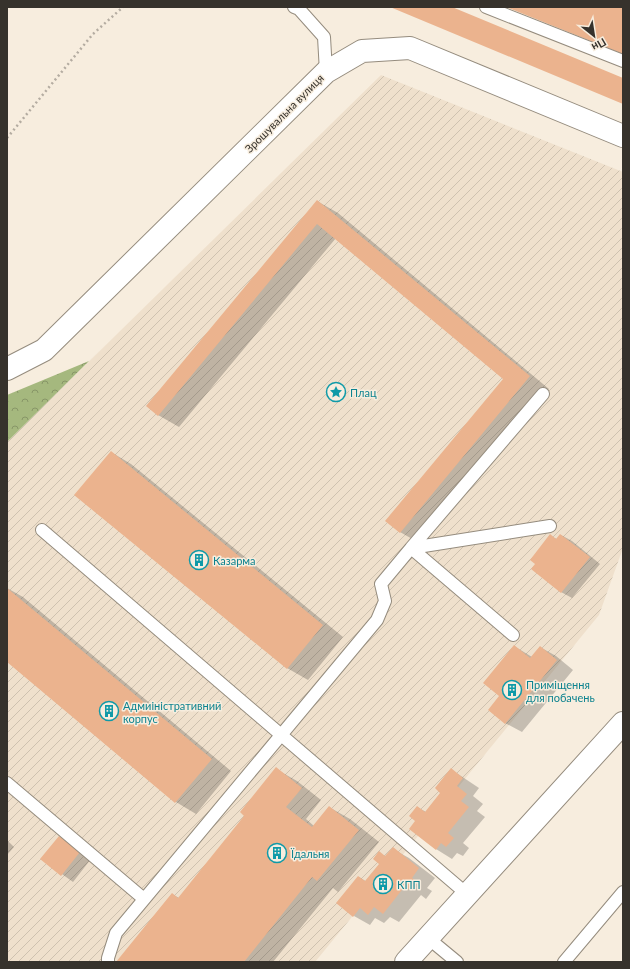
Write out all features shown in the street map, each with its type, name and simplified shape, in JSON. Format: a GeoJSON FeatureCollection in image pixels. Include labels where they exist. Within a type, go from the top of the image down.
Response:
{"type":"FeatureCollection","features":[{"type":"Feature","properties":{"kind":"street","name":"Зрошувальна вулиця"},"geometry":{"type":"LineString","coordinates":[[7,369],[44,350],[326,72],[362,51],[410,48],[623,136]]}},
{"type":"Feature","properties":{"kind":"street"},"geometry":{"type":"LineString","coordinates":[[406,962],[623,723]]}},
{"type":"Feature","properties":{"kind":"lane"},"geometry":{"type":"LineString","coordinates":[[294,7],[299,9],[324,37],[326,72]]}},
{"type":"Feature","properties":{"kind":"lane"},"geometry":{"type":"LineString","coordinates":[[486,7],[623,61]]}},
{"type":"Feature","properties":{"kind":"lane"},"geometry":{"type":"LineString","coordinates":[[108,962],[116,933],[377,620],[385,601],[381,584],[543,394]]}},
{"type":"Feature","properties":{"kind":"lane"},"geometry":{"type":"LineString","coordinates":[[411,548],[550,526]]}},
{"type":"Feature","properties":{"kind":"lane"},"geometry":{"type":"LineString","coordinates":[[42,530],[468,895]]}},
{"type":"Feature","properties":{"kind":"lane"},"geometry":{"type":"LineString","coordinates":[[411,548],[513,636]]}},
{"type":"Feature","properties":{"kind":"lane"},"geometry":{"type":"LineString","coordinates":[[7,783],[144,899]]}},
{"type":"Feature","properties":{"kind":"lane"},"geometry":{"type":"LineString","coordinates":[[564,962],[623,892]]}},
{"type":"Feature","properties":{"kind":"lane"},"geometry":{"type":"LineString","coordinates":[[428,938],[457,962]]}},
{"type":"Feature","properties":{"kind":"path"},"geometry":{"type":"LineString","coordinates":[[7,138],[93,34],[123,7]]}},
{"type":"Feature","properties":{"kind":"shaded area"},"geometry":{"type":"Polygon","coordinates":[[[381,75],[623,172],[623,548],[599,615],[315,962],[7,962],[7,442],[381,75]]]}},
{"type":"Feature","properties":{"kind":"green space"},"geometry":{"type":"Polygon","coordinates":[[[89,361],[7,442],[7,395],[89,361]]]}},
{"type":"Feature","properties":{"kind":"building"},"geometry":{"type":"Polygon","coordinates":[[[390,7],[452,7],[623,78],[623,104],[390,7]]]}},
{"type":"Feature","properties":{"kind":"building"},"geometry":{"type":"Polygon","coordinates":[[[506,7],[623,7],[623,54],[506,7]]]}},
{"type":"Feature","properties":{"kind":"building"},"geometry":{"type":"Polygon","coordinates":[[[317,200],[530,376],[400,533],[385,521],[503,379],[317,224],[158,416],[146,406],[317,200]]]}},
{"type":"Feature","properties":{"kind":"building","name":"Казарма"},"geometry":{"type":"Polygon","coordinates":[[[111,451],[323,625],[287,669],[74,495],[111,451]]]}},
{"type":"Feature","properties":{"kind":"building"},"geometry":{"type":"Polygon","coordinates":[[[550,534],[556,539],[560,534],[590,557],[561,593],[531,569],[535,564],[530,560],[550,534]]]}},
{"type":"Feature","properties":{"kind":"building","name":"Адмиіністративний корпус"},"geometry":{"type":"Polygon","coordinates":[[[7,588],[212,759],[175,803],[7,662],[7,588]]]}},
{"type":"Feature","properties":{"kind":"building","name":"Приміщення для побачень"},"geometry":{"type":"Polygon","coordinates":[[[514,645],[530,658],[540,646],[557,660],[505,724],[488,710],[499,696],[483,683],[514,645]]]}},
{"type":"Feature","properties":{"kind":"building","name":"Їдальня"},"geometry":{"type":"Polygon","coordinates":[[[276,767],[302,788],[286,807],[312,827],[329,806],[359,830],[317,881],[312,877],[244,962],[116,962],[172,893],[178,898],[244,816],[240,812],[276,767]]]}},
{"type":"Feature","properties":{"kind":"building","name":"КПП"},"geometry":{"type":"Polygon","coordinates":[[[451,768],[463,778],[457,786],[467,794],[461,801],[469,807],[448,833],[454,838],[446,847],[441,843],[436,850],[409,829],[415,821],[409,816],[417,806],[425,812],[440,793],[435,788],[451,768]]]}},
{"type":"Feature","properties":{"kind":"building"},"geometry":{"type":"Polygon","coordinates":[[[59,836],[80,852],[61,876],[40,859],[59,836]]]}},
{"type":"Feature","properties":{"kind":"building","name":"КПП"},"geometry":{"type":"Polygon","coordinates":[[[393,847],[419,868],[412,878],[416,881],[410,890],[405,886],[383,914],[374,907],[368,915],[360,908],[353,917],[336,903],[358,876],[365,881],[379,864],[373,859],[379,851],[385,856],[393,847]]]}},
{"type":"Feature","properties":{"kind":"place","name":"Плац"},"geometry":{"type":"Point","coordinates":[336,392]}},
{"type":"Feature","properties":{"kind":"place","name":"Казарма"},"geometry":{"type":"Point","coordinates":[199,560]}},
{"type":"Feature","properties":{"kind":"place","name":"Приміщення для побачень"},"geometry":{"type":"Point","coordinates":[512,690]}},
{"type":"Feature","properties":{"kind":"place","name":"Адмиіністративний корпус"},"geometry":{"type":"Point","coordinates":[109,711]}},
{"type":"Feature","properties":{"kind":"place","name":"Їдальня"},"geometry":{"type":"Point","coordinates":[277,853]}},
{"type":"Feature","properties":{"kind":"place","name":"КПП"},"geometry":{"type":"Point","coordinates":[383,884]}}]}
